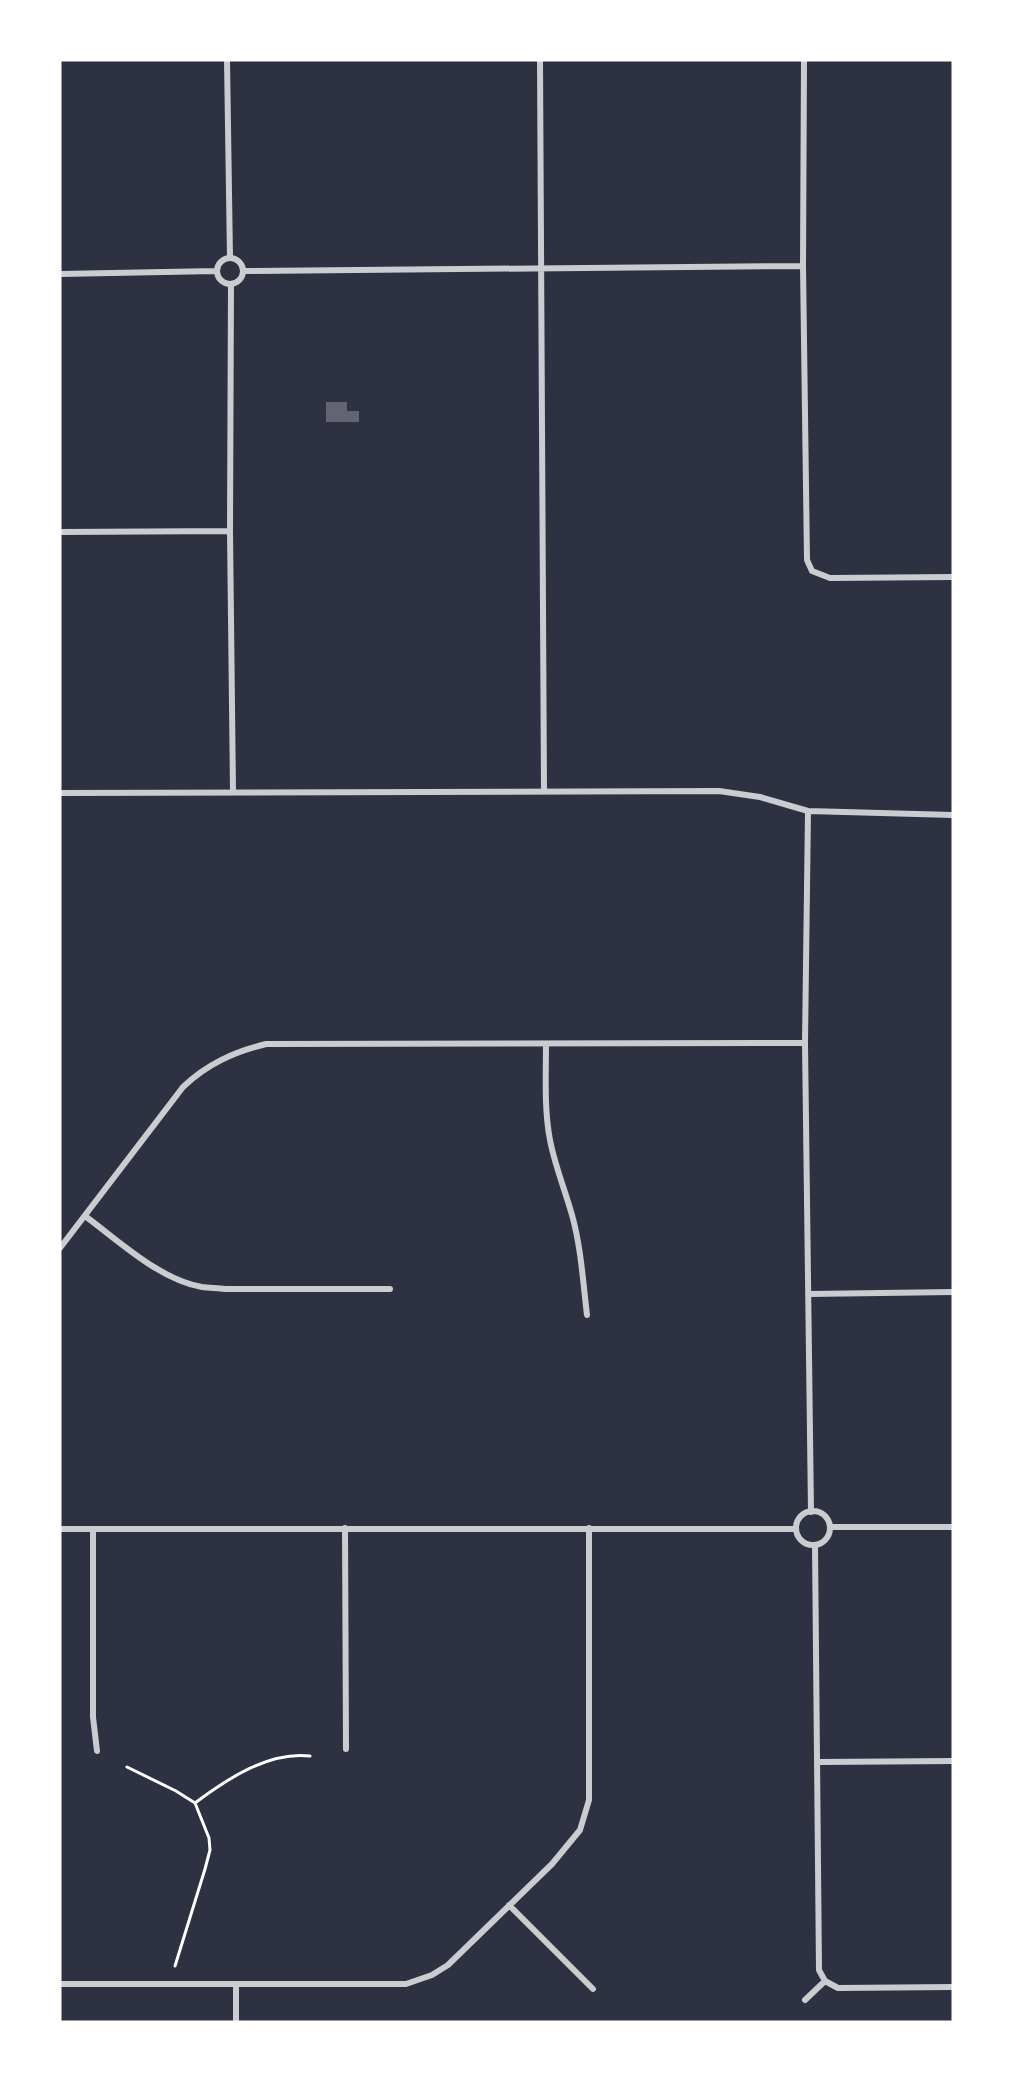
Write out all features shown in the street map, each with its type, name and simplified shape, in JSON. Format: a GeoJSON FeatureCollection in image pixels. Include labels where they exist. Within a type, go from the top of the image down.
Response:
{"type":"FeatureCollection","features":[{"type":"Feature","properties":{"kind":"street"},"geometry":{"type":"LineString","coordinates":[[227,60],[230,258]]}},
{"type":"Feature","properties":{"kind":"street"},"geometry":{"type":"LineString","coordinates":[[540,60],[544,791]]}},
{"type":"Feature","properties":{"kind":"street"},"geometry":{"type":"LineString","coordinates":[[804,60],[803,266],[807,560],[812,571],[830,578],[953,577]]}},
{"type":"Feature","properties":{"kind":"street"},"geometry":{"type":"LineString","coordinates":[[216,271],[220,261],[230,258],[238,260],[243,271]]}},
{"type":"Feature","properties":{"kind":"street"},"geometry":{"type":"LineString","coordinates":[[243,271],[803,266]]}},
{"type":"Feature","properties":{"kind":"street"},"geometry":{"type":"LineString","coordinates":[[60,274],[216,271]]}},
{"type":"Feature","properties":{"kind":"street"},"geometry":{"type":"LineString","coordinates":[[216,271],[222,282],[231,284],[238,281],[243,271]]}},
{"type":"Feature","properties":{"kind":"street"},"geometry":{"type":"LineString","coordinates":[[231,284],[230,531],[233,792]]}},
{"type":"Feature","properties":{"kind":"street"},"geometry":{"type":"LineString","coordinates":[[60,532],[230,531]]}},
{"type":"Feature","properties":{"kind":"street"},"geometry":{"type":"LineString","coordinates":[[60,793],[719,791],[760,797],[808,811],[953,815]]}},
{"type":"Feature","properties":{"kind":"street"},"geometry":{"type":"LineString","coordinates":[[808,811],[805,1043],[811,1512]]}},
{"type":"Feature","properties":{"kind":"street"},"geometry":{"type":"LineString","coordinates":[[60,1248],[183,1087],[195,1075],[223,1058],[243,1050],[266,1044],[805,1043]]}},
{"type":"Feature","properties":{"kind":"street"},"geometry":{"type":"LineString","coordinates":[[546,1044],[549,1138],[573,1217],[587,1316]]}},
{"type":"Feature","properties":{"kind":"street"},"geometry":{"type":"LineString","coordinates":[[85,1216],[155,1267],[181,1281],[201,1287],[390,1289]]}},
{"type":"Feature","properties":{"kind":"street"},"geometry":{"type":"LineString","coordinates":[[809,1294],[953,1292]]}},
{"type":"Feature","properties":{"kind":"street"},"geometry":{"type":"LineString","coordinates":[[811,1512],[822,1514],[830,1527],[824,1541],[814,1545],[800,1539],[796,1529],[802,1515],[811,1512]]}},
{"type":"Feature","properties":{"kind":"street"},"geometry":{"type":"LineString","coordinates":[[830,1527],[953,1527]]}},
{"type":"Feature","properties":{"kind":"street"},"geometry":{"type":"LineString","coordinates":[[345,1528],[346,1749]]}},
{"type":"Feature","properties":{"kind":"street"},"geometry":{"type":"LineString","coordinates":[[60,1984],[406,1984],[432,1975],[448,1965],[552,1864],[580,1830],[589,1800],[589,1528]]}},
{"type":"Feature","properties":{"kind":"street"},"geometry":{"type":"LineString","coordinates":[[60,1529],[796,1529]]}},
{"type":"Feature","properties":{"kind":"street"},"geometry":{"type":"LineString","coordinates":[[93,1530],[93,1717],[97,1751]]}},
{"type":"Feature","properties":{"kind":"street"},"geometry":{"type":"LineString","coordinates":[[814,1545],[819,1970],[825,1981],[838,1988],[953,1988]]}},
{"type":"Feature","properties":{"kind":"street"},"geometry":{"type":"LineString","coordinates":[[818,1762],[953,1761]]}},
{"type":"Feature","properties":{"kind":"street"},"geometry":{"type":"LineString","coordinates":[[509,1905],[593,1989]]}},
{"type":"Feature","properties":{"kind":"street"},"geometry":{"type":"LineString","coordinates":[[805,2000],[825,1981]]}},
{"type":"Feature","properties":{"kind":"street"},"geometry":{"type":"LineString","coordinates":[[236,1985],[236,2022]]}},
{"type":"Feature","properties":{"kind":"path"},"geometry":{"type":"LineString","coordinates":[[195,1803],[234,1776],[257,1766],[293,1754],[310,1756]]}},
{"type":"Feature","properties":{"kind":"path"},"geometry":{"type":"LineString","coordinates":[[128,1767],[195,1803],[205,1824],[210,1850],[175,1966]]}},
{"type":"Feature","properties":{"kind":"building"},"geometry":{"type":"Polygon","coordinates":[[[326,402],[347,402],[347,411],[359,411],[359,422],[326,422],[326,402]]]}}]}
